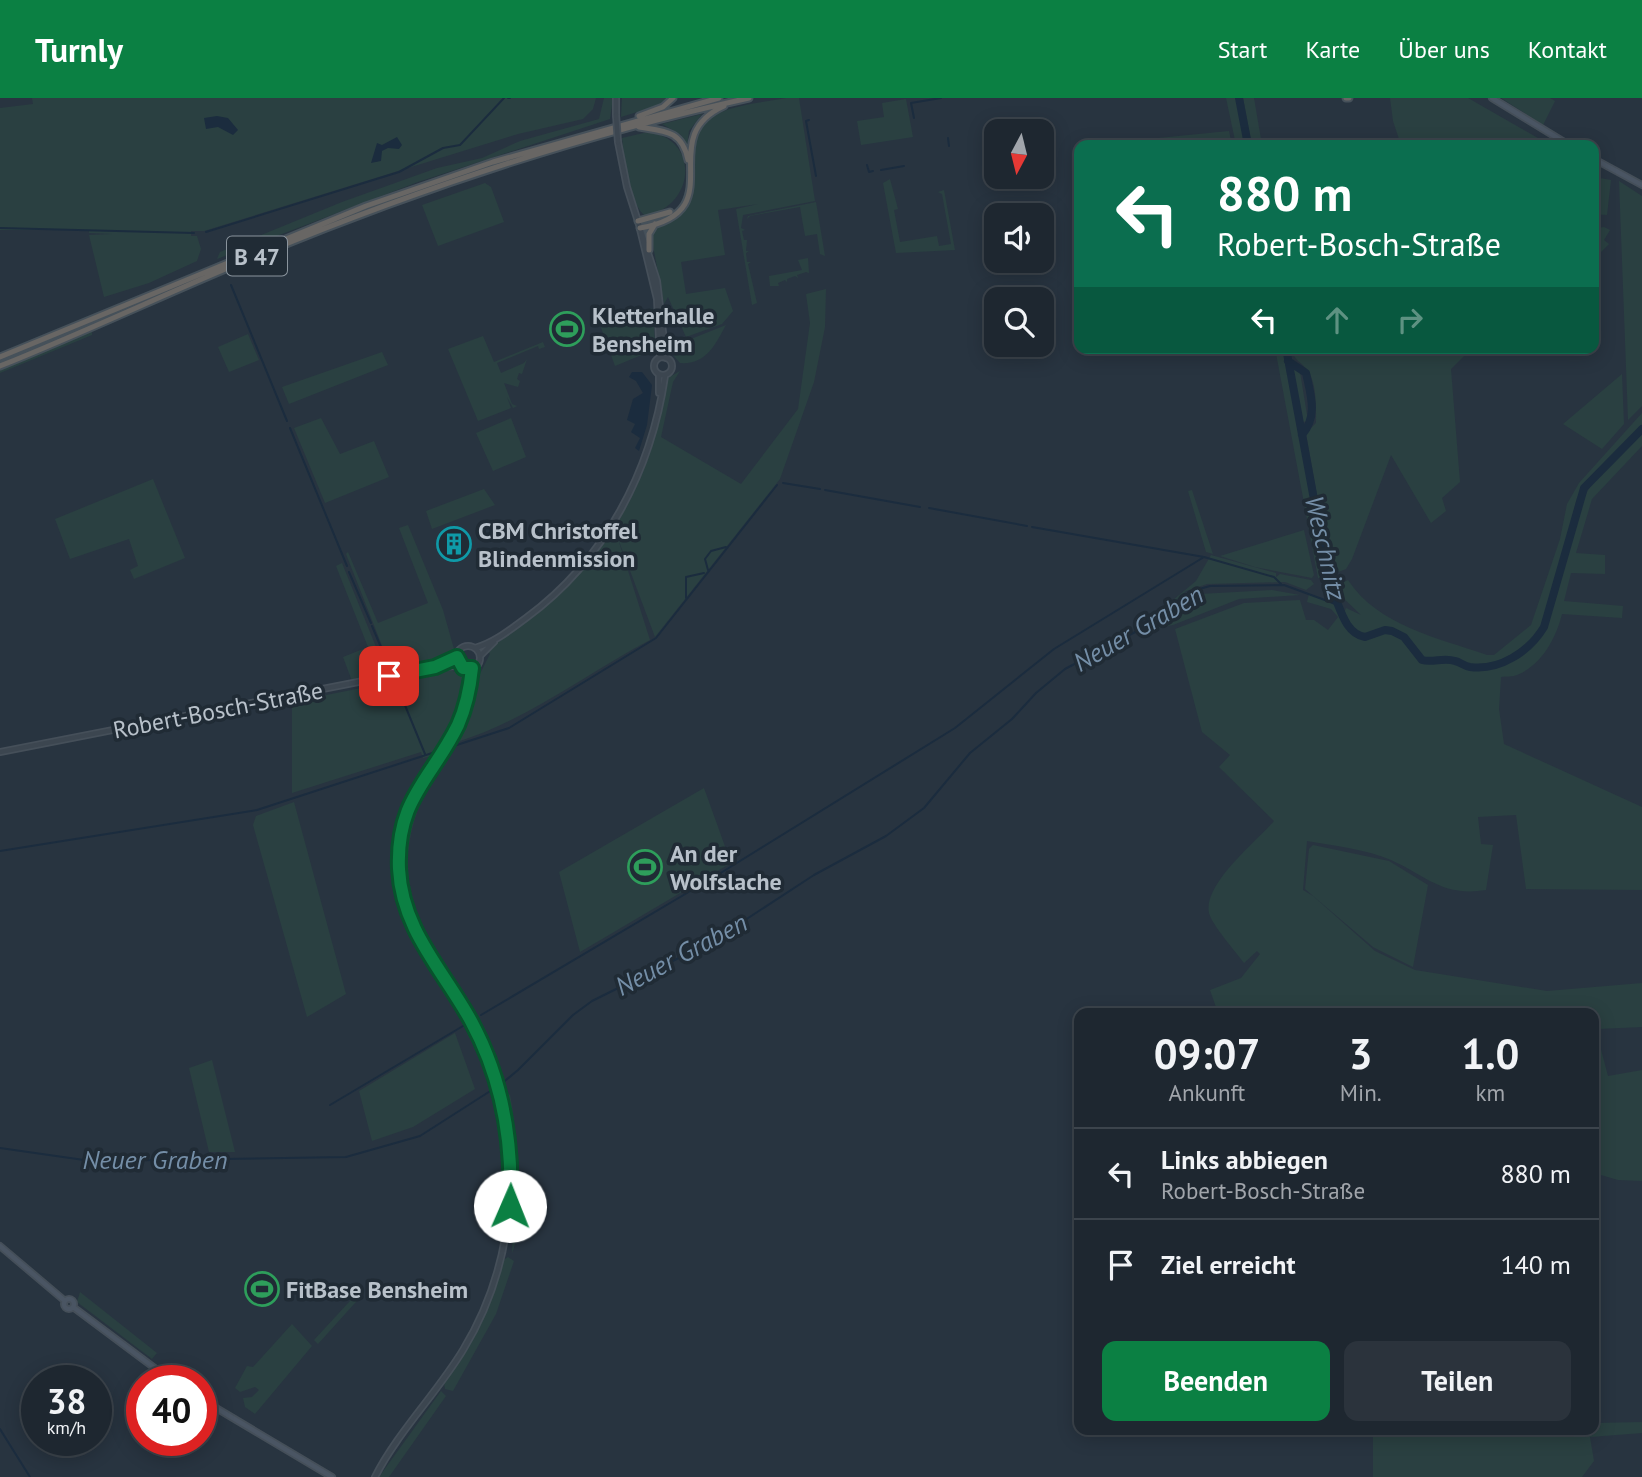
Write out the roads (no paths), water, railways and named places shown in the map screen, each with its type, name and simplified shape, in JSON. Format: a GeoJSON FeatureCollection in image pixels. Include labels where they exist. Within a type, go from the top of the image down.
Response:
{"type":"FeatureCollection","features":[{"type":"Feature","properties":{"kind":"highway"},"geometry":{"type":"LineString","coordinates":[[634,123],[663,107],[673,98]]}},
{"type":"Feature","properties":{"kind":"highway","name":"B 47"},"geometry":{"type":"LineString","coordinates":[[0,357],[366,206],[493,162],[719,98]]}},
{"type":"Feature","properties":{"kind":"highway","name":"B 47"},"geometry":{"type":"LineString","coordinates":[[0,366],[347,220],[634,123],[749,98]]}},
{"type":"Feature","properties":{"kind":"highway"},"geometry":{"type":"LineString","coordinates":[[639,225],[655,224],[674,214],[688,197],[692,175],[690,143],[699,122],[706,115],[736,101]]}},
{"type":"Feature","properties":{"kind":"highway"},"geometry":{"type":"LineString","coordinates":[[634,123],[674,134],[686,150],[689,174],[685,197],[672,211],[639,225]]}},
{"type":"Feature","properties":{"kind":"highway"},"geometry":{"type":"LineString","coordinates":[[649,250],[649,234],[655,224]]}},
{"type":"Feature","properties":{"kind":"main road"},"geometry":{"type":"LineString","coordinates":[[1492,98],[1561,140]]}},
{"type":"Feature","properties":{"kind":"main road"},"geometry":{"type":"LineString","coordinates":[[1599,162],[1642,185]]}},
{"type":"Feature","properties":{"kind":"main road"},"geometry":{"type":"LineString","coordinates":[[0,1246],[65,1301],[72,1300],[73,1307],[151,1365]]}},
{"type":"Feature","properties":{"kind":"main road"},"geometry":{"type":"LineString","coordinates":[[217,1407],[332,1477]]}},
{"type":"Feature","properties":{"kind":"street"},"geometry":{"type":"LineString","coordinates":[[616,98],[618,142],[657,299],[663,357],[672,369],[662,375],[653,366],[663,357]]}},
{"type":"Feature","properties":{"kind":"street"},"geometry":{"type":"LineString","coordinates":[[639,225],[649,250],[661,300],[663,357]]}},
{"type":"Feature","properties":{"kind":"street","name":"Robert-Bosch-Straße"},"geometry":{"type":"LineString","coordinates":[[0,752],[435,667],[472,668],[496,639],[559,591],[610,530],[640,470],[659,401],[662,375]]}},
{"type":"Feature","properties":{"kind":"street","name":"Robert-Bosch-Straße"},"geometry":{"type":"LineString","coordinates":[[435,667],[457,657],[464,647],[475,648],[496,639]]}},
{"type":"Feature","properties":{"kind":"street"},"geometry":{"type":"LineString","coordinates":[[475,648],[480,656]]}},
{"type":"Feature","properties":{"kind":"street"},"geometry":{"type":"LineString","coordinates":[[457,657],[463,667],[467,696]]}},
{"type":"Feature","properties":{"kind":"street"},"geometry":{"type":"LineString","coordinates":[[374,1477],[464,1349],[481,1314],[497,1270],[507,1230],[511,1185],[509,1142],[494,1075],[470,1020],[415,933],[402,890],[399,850],[405,816],[418,786],[461,718],[472,668]]}},
{"type":"Feature","properties":{"kind":"water"},"geometry":{"type":"Polygon","coordinates":[[[204,118],[228,118],[238,130],[233,135],[218,127],[206,129],[204,118]]]}},
{"type":"Feature","properties":{"kind":"water"},"geometry":{"type":"Polygon","coordinates":[[[397,137],[402,145],[399,149],[388,148],[382,151],[381,161],[371,163],[377,143],[382,145],[397,137]]]}},
{"type":"Feature","properties":{"kind":"water"},"geometry":{"type":"Polygon","coordinates":[[[632,372],[642,372],[652,385],[647,425],[639,451],[635,448],[640,438],[631,432],[635,424],[627,420],[633,399],[643,393],[636,381],[629,377],[632,372]]]}},
{"type":"Feature","properties":{"kind":"waterway"},"geometry":{"type":"LineString","coordinates":[[206,232],[399,172],[443,148],[460,145],[504,98]]}},
{"type":"Feature","properties":{"kind":"waterway"},"geometry":{"type":"LineString","coordinates":[[914,118],[911,103],[941,98]]}},
{"type":"Feature","properties":{"kind":"waterway","name":"Weschnitz"},"geometry":{"type":"LineString","coordinates":[[1239,98],[1247,140]]}},
{"type":"Feature","properties":{"kind":"waterway"},"geometry":{"type":"LineString","coordinates":[[809,120],[806,121],[816,176]]}},
{"type":"Feature","properties":{"kind":"waterway"},"geometry":{"type":"LineString","coordinates":[[948,138],[949,146]]}},
{"type":"Feature","properties":{"kind":"waterway"},"geometry":{"type":"LineString","coordinates":[[867,165],[869,172],[873,171]]}},
{"type":"Feature","properties":{"kind":"waterway"},"geometry":{"type":"LineString","coordinates":[[881,170],[904,166]]}},
{"type":"Feature","properties":{"kind":"waterway"},"geometry":{"type":"LineString","coordinates":[[0,228],[194,233]]}},
{"type":"Feature","properties":{"kind":"waterway"},"geometry":{"type":"LineString","coordinates":[[231,285],[287,421]]}},
{"type":"Feature","properties":{"kind":"waterway","name":"Weschnitz"},"geometry":{"type":"LineString","coordinates":[[1287,354],[1330,586],[1343,617],[1352,630],[1365,637],[1385,630],[1404,637],[1422,660],[1451,660],[1470,667],[1492,666],[1522,652],[1538,636],[1544,627],[1584,488],[1642,429]]}},
{"type":"Feature","properties":{"kind":"waterway"},"geometry":{"type":"LineString","coordinates":[[1288,361],[1306,373],[1310,390],[1312,413],[1302,435]]}},
{"type":"Feature","properties":{"kind":"waterway"},"geometry":{"type":"LineString","coordinates":[[290,428],[347,566]]}},
{"type":"Feature","properties":{"kind":"waterway"},"geometry":{"type":"LineString","coordinates":[[783,483],[820,489]]}},
{"type":"Feature","properties":{"kind":"waterway"},"geometry":{"type":"LineString","coordinates":[[0,851],[257,810],[509,728],[656,638],[777,485]]}},
{"type":"Feature","properties":{"kind":"waterway"},"geometry":{"type":"LineString","coordinates":[[825,490],[920,507]]}},
{"type":"Feature","properties":{"kind":"waterway"},"geometry":{"type":"LineString","coordinates":[[929,508],[1027,526]]}},
{"type":"Feature","properties":{"kind":"waterway"},"geometry":{"type":"LineString","coordinates":[[1032,527],[1204,557],[1274,577],[1281,584]]}},
{"type":"Feature","properties":{"kind":"waterway"},"geometry":{"type":"LineString","coordinates":[[708,570],[705,559],[711,551],[726,547]]}},
{"type":"Feature","properties":{"kind":"waterway"},"geometry":{"type":"LineString","coordinates":[[481,1015],[719,874],[955,728],[1054,649],[1204,557]]}},
{"type":"Feature","properties":{"kind":"waterway"},"geometry":{"type":"LineString","coordinates":[[349,572],[371,623]]}},
{"type":"Feature","properties":{"kind":"waterway"},"geometry":{"type":"LineString","coordinates":[[686,598],[686,577],[704,573]]}},
{"type":"Feature","properties":{"kind":"waterway","name":"Neuer Graben"},"geometry":{"type":"LineString","coordinates":[[500,1085],[573,1015],[592,1001],[713,941],[814,875],[886,836],[924,808],[970,753],[1012,719],[1036,693],[1065,669],[1156,621],[1192,591],[1210,586],[1284,585],[1341,606]]}},
{"type":"Feature","properties":{"kind":"waterway"},"geometry":{"type":"LineString","coordinates":[[372,626],[391,671]]}},
{"type":"Feature","properties":{"kind":"waterway"},"geometry":{"type":"LineString","coordinates":[[395,681],[425,754]]}},
{"type":"Feature","properties":{"kind":"waterway"},"geometry":{"type":"LineString","coordinates":[[330,1105],[463,1026]]}},
{"type":"Feature","properties":{"kind":"waterway","name":"Neuer Graben"},"geometry":{"type":"LineString","coordinates":[[0,1148],[91,1161],[346,1157],[420,1136],[495,1088]]}},
{"type":"Feature","properties":{"kind":"waterway"},"geometry":{"type":"LineString","coordinates":[[0,1429],[30,1477]]}},
{"type":"Feature","properties":{"kind":"place","name":"Kletterhalle Bensheim"},"geometry":{"type":"Point","coordinates":[567,329]}},
{"type":"Feature","properties":{"kind":"place","name":"CBM Christoffel Blindenmission"},"geometry":{"type":"Point","coordinates":[454,544]}},
{"type":"Feature","properties":{"kind":"place","name":"An der Wolfslache"},"geometry":{"type":"Point","coordinates":[645,867]}},
{"type":"Feature","properties":{"kind":"place","name":"FitBase Bensheim"},"geometry":{"type":"Point","coordinates":[262,1289]}}]}
